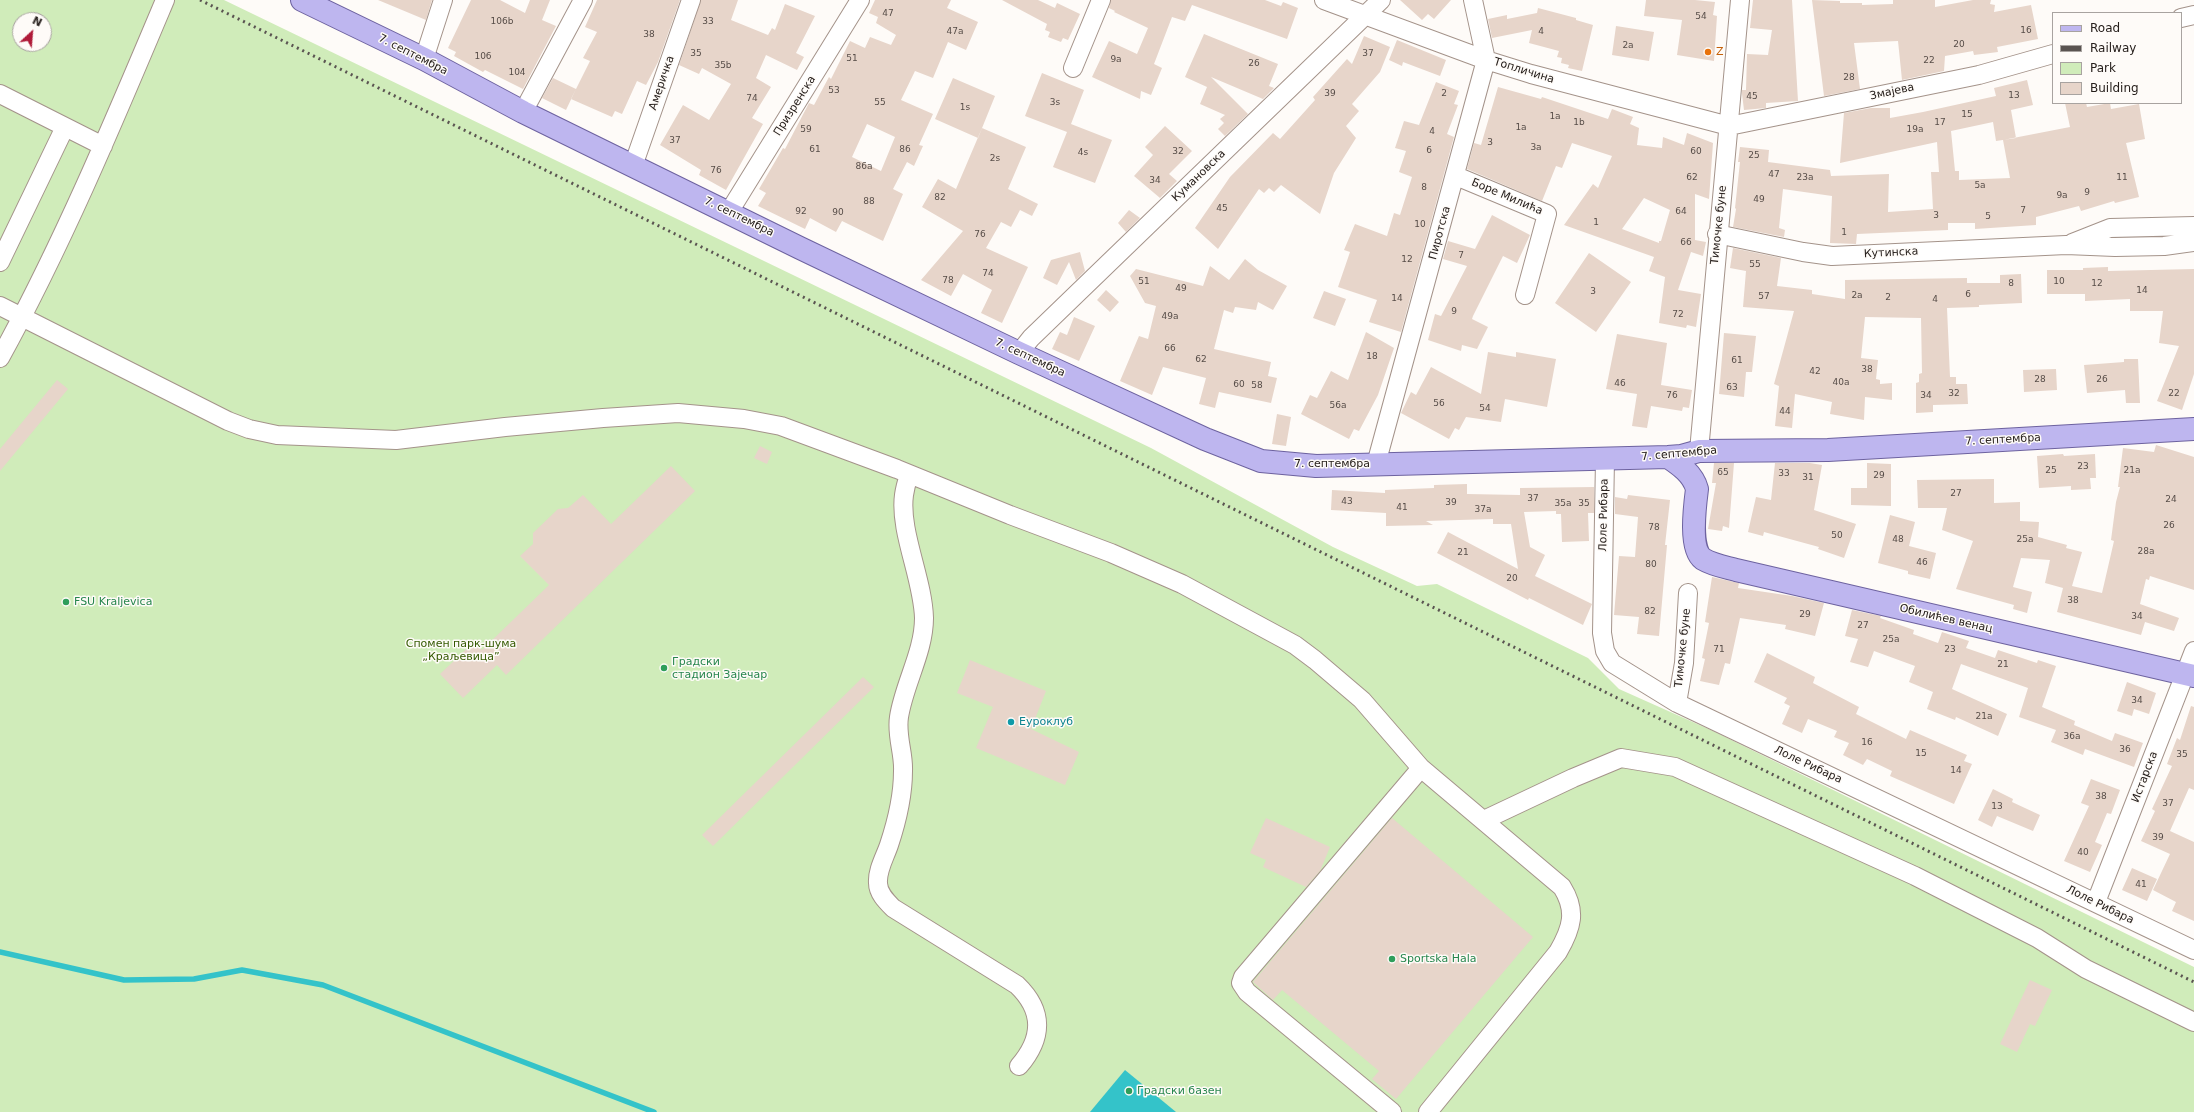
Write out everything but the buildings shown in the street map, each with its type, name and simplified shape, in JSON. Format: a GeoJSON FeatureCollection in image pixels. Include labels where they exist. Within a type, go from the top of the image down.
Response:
{"type":"FeatureCollection","features":[{"type":"Feature","properties":{"kind":"main road","name":"7. септембра"},"geometry":{"type":"LineString","coordinates":[[302,0],[424,59],[523,112],[1019,353],[1205,439],[1261,461],[1316,466],[1668,457],[1699,451],[1828,450],[2194,429]]}},
{"type":"Feature","properties":{"kind":"main road","name":"Обилићев венац"},"geometry":{"type":"LineString","coordinates":[[1668,457],[1685,470],[1695,482],[1695,538],[1700,555],[1712,563],[1736,570],[2190,675]]}},
{"type":"Feature","properties":{"kind":"street"},"geometry":{"type":"LineString","coordinates":[[0,358],[22,318],[103,146],[165,0]]}},
{"type":"Feature","properties":{"kind":"street"},"geometry":{"type":"LineString","coordinates":[[424,59],[443,0]]}},
{"type":"Feature","properties":{"kind":"street"},"geometry":{"type":"LineString","coordinates":[[523,112],[583,0]]}},
{"type":"Feature","properties":{"kind":"street","name":"Америчка"},"geometry":{"type":"LineString","coordinates":[[633,166],[691,0]]}},
{"type":"Feature","properties":{"kind":"street","name":"Призренска"},"geometry":{"type":"LineString","coordinates":[[729,212],[860,0]]}},
{"type":"Feature","properties":{"kind":"street"},"geometry":{"type":"LineString","coordinates":[[1073,68],[1101,0]]}},
{"type":"Feature","properties":{"kind":"street","name":"Топличина"},"geometry":{"type":"LineString","coordinates":[[1324,0],[1486,60],[1531,74],[1730,126]]}},
{"type":"Feature","properties":{"kind":"street","name":"Кумановска"},"geometry":{"type":"LineString","coordinates":[[1019,353],[1031,338],[1381,0]]}},
{"type":"Feature","properties":{"kind":"street","name":"Пиротска"},"geometry":{"type":"LineString","coordinates":[[1376,464],[1456,176],[1486,60],[1473,0]]}},
{"type":"Feature","properties":{"kind":"street","name":"Тимочке буне"},"geometry":{"type":"LineString","coordinates":[[1699,451],[1717,234],[1730,126],[1740,0]]}},
{"type":"Feature","properties":{"kind":"street"},"geometry":{"type":"LineString","coordinates":[[2182,18],[2194,14]]}},
{"type":"Feature","properties":{"kind":"street","name":"Змајева"},"geometry":{"type":"LineString","coordinates":[[1730,126],[1979,75],[2052,54]]}},
{"type":"Feature","properties":{"kind":"street"},"geometry":{"type":"LineString","coordinates":[[0,94],[103,146]]}},
{"type":"Feature","properties":{"kind":"street"},"geometry":{"type":"LineString","coordinates":[[0,262],[65,127]]}},
{"type":"Feature","properties":{"kind":"street","name":"Боре Милића"},"geometry":{"type":"LineString","coordinates":[[1456,176],[1547,214],[1524,295]]}},
{"type":"Feature","properties":{"kind":"street","name":"Кутинска"},"geometry":{"type":"LineString","coordinates":[[2066,245],[2110,228],[2194,226]]}},
{"type":"Feature","properties":{"kind":"street","name":"Кутинска"},"geometry":{"type":"LineString","coordinates":[[1717,234],[1803,252],[1832,256],[2066,245],[2129,247],[2164,246],[2194,242]]}},
{"type":"Feature","properties":{"kind":"street"},"geometry":{"type":"LineString","coordinates":[[0,306],[228,421],[249,429],[277,435],[396,440],[505,427],[678,413],[744,419],[781,426],[1111,553],[1182,584],[1295,645],[1362,700],[1421,768],[1562,887],[1571,905],[1570,925],[1567,936],[1558,952],[1428,1112]]}},
{"type":"Feature","properties":{"kind":"street","name":"Лоле Рибара"},"geometry":{"type":"LineString","coordinates":[[1606,459],[1602,633],[1605,651],[1612,663],[1677,703],[2194,950]]}},
{"type":"Feature","properties":{"kind":"street"},"geometry":{"type":"LineString","coordinates":[[909,475],[904,496],[904,515],[922,598],[924,619],[920,646],[899,717],[898,733],[904,763],[903,790],[897,822],[879,872],[878,883],[880,893],[893,908],[1017,985],[1028,996],[1035,1009],[1037,1026],[1036,1041],[1028,1055],[1019,1066]]}},
{"type":"Feature","properties":{"kind":"street","name":"Тимочке буне"},"geometry":{"type":"LineString","coordinates":[[1677,703],[1684,663],[1688,594]]}},
{"type":"Feature","properties":{"kind":"street","name":"Истарска"},"geometry":{"type":"LineString","coordinates":[[2096,902],[2190,675],[2194,652]]}},
{"type":"Feature","properties":{"kind":"street"},"geometry":{"type":"LineString","coordinates":[[1484,820],[1573,778],[1621,758],[1675,767],[1915,876],[2037,938],[2100,976],[2194,1022]]}},
{"type":"Feature","properties":{"kind":"street"},"geometry":{"type":"LineString","coordinates":[[1392,1112],[1247,992],[1241,983],[1243,977],[1421,768]]}},
{"type":"Feature","properties":{"kind":"green space","name":"Спомен парк-шума „Краљевица”"},"geometry":{"type":"Polygon","coordinates":[[[0,0],[224,0],[1151,448],[1333,547],[1417,586],[1437,584],[1588,658],[1619,689],[1713,731],[2194,967],[2194,1112],[0,1112],[0,0]]]}},
{"type":"Feature","properties":{"kind":"water","name":"Градски базен"},"geometry":{"type":"Polygon","coordinates":[[[1125,1070],[1176,1112],[1090,1112],[1125,1070]]]}},
{"type":"Feature","properties":{"kind":"waterway"},"geometry":{"type":"LineString","coordinates":[[0,952],[124,980],[194,979],[242,970],[323,985],[654,1112]]}},
{"type":"Feature","properties":{"kind":"railway"},"geometry":{"type":"LineString","coordinates":[[200,0],[2194,982]]}},
{"type":"Feature","properties":{"kind":"place","name":"Z"},"geometry":{"type":"Point","coordinates":[1708,52]}},
{"type":"Feature","properties":{"kind":"place","name":"FSU Kraljevica"},"geometry":{"type":"Point","coordinates":[66,602]}},
{"type":"Feature","properties":{"kind":"place","name":"Градски стадион Зајечар"},"geometry":{"type":"Point","coordinates":[664,668]}},
{"type":"Feature","properties":{"kind":"place","name":"Еуроклуб"},"geometry":{"type":"Point","coordinates":[1011,722]}},
{"type":"Feature","properties":{"kind":"place","name":"Sportska Hala"},"geometry":{"type":"Point","coordinates":[1392,959]}},
{"type":"Feature","properties":{"kind":"place","name":"Градски базен"},"geometry":{"type":"Point","coordinates":[1129,1091]}}]}
